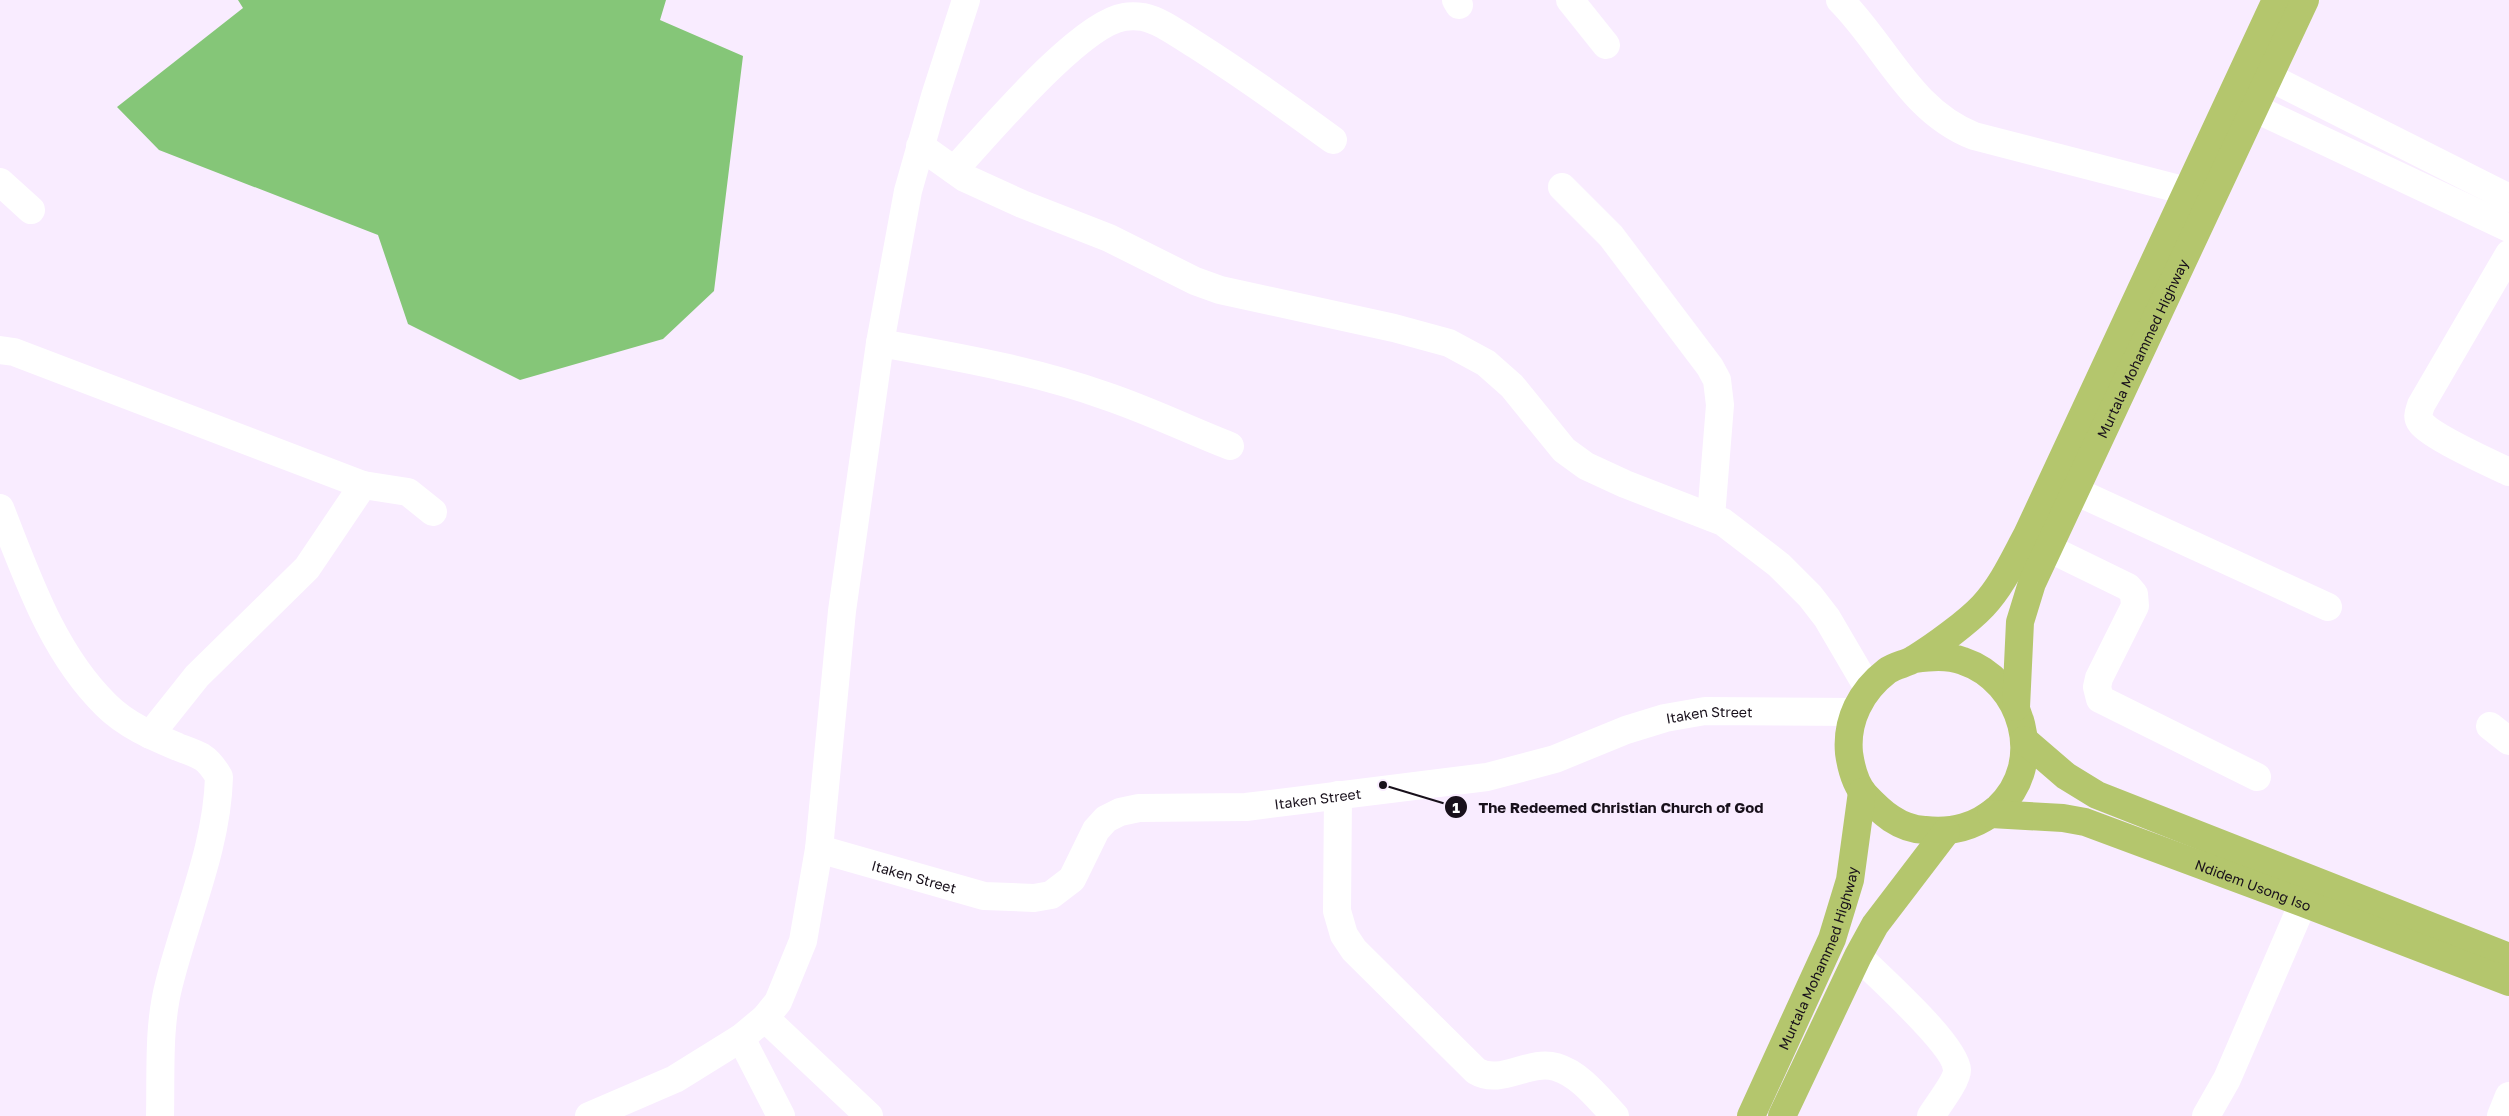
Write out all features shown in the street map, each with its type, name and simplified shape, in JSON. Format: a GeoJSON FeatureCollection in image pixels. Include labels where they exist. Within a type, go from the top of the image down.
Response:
{"type":"FeatureCollection","features":[{"type":"Feature","properties":{"kind":"highway","name":"Murtala Mohammed Highway"},"geometry":{"type":"LineString","coordinates":[[1914,659],[1983,606],[2006,574],[2027,535],[2276,0]]}},
{"type":"Feature","properties":{"kind":"highway","name":"Murtala Mohammed Highway"},"geometry":{"type":"LineString","coordinates":[[2016,707],[2020,622],[2032,583],[2305,0]]}},
{"type":"Feature","properties":{"kind":"highway"},"geometry":{"type":"LineString","coordinates":[[1938,657],[1962,660],[1976,667],[2002,686],[2016,707],[2024,740],[2020,774],[2003,803],[1991,814],[1970,826],[1946,832],[1914,830],[1885,816],[1862,792],[1851,767],[1848,739],[1854,712],[1868,688],[1888,670],[1914,659],[1938,657]]}},
{"type":"Feature","properties":{"kind":"highway","name":"Ndidem Usong Iso"},"geometry":{"type":"LineString","coordinates":[[2024,740],[2066,776],[2097,796],[2509,957]]}},
{"type":"Feature","properties":{"kind":"highway","name":"Murtala Mohammed Highway"},"geometry":{"type":"LineString","coordinates":[[1751,1116],[1832,939],[1850,880],[1862,792]]}},
{"type":"Feature","properties":{"kind":"highway","name":"Ndidem Usong Iso"},"geometry":{"type":"LineString","coordinates":[[1991,814],[2063,818],[2085,822],[2304,903],[2509,982]]}},
{"type":"Feature","properties":{"kind":"highway"},"geometry":{"type":"LineString","coordinates":[[1782,1116],[1858,956],[1875,925],[1946,832]]}},
{"type":"Feature","properties":{"kind":"street"},"geometry":{"type":"LineString","coordinates":[[589,1116],[674,1079],[741,1038],[765,1018],[778,1002],[803,941],[818,849],[842,611],[880,343],[908,191],[920,146],[966,0]]}},
{"type":"Feature","properties":{"kind":"street"},"geometry":{"type":"LineString","coordinates":[[1570,0],[1606,45]]}},
{"type":"Feature","properties":{"kind":"street"},"geometry":{"type":"LineString","coordinates":[[1840,0],[1924,105],[1958,130],[1974,136],[2187,191]]}},
{"type":"Feature","properties":{"kind":"street"},"geometry":{"type":"LineString","coordinates":[[954,170],[1046,72],[1094,31],[1110,21],[1124,16],[1142,16],[1162,24],[1246,77],[1333,140]]}},
{"type":"Feature","properties":{"kind":"street"},"geometry":{"type":"LineString","coordinates":[[2269,77],[2509,198]]}},
{"type":"Feature","properties":{"kind":"street"},"geometry":{"type":"LineString","coordinates":[[2254,108],[2509,228]]}},
{"type":"Feature","properties":{"kind":"street"},"geometry":{"type":"LineString","coordinates":[[920,146],[954,170],[1022,204],[1109,238],[1195,282],[1220,290],[1394,328],[1449,343],[1486,363],[1512,386],[1564,450],[1586,466],[1625,484],[1723,522],[1779,565],[1810,596],[1827,618],[1868,688]]}},
{"type":"Feature","properties":{"kind":"street"},"geometry":{"type":"LineString","coordinates":[[0,182],[31,210]]}},
{"type":"Feature","properties":{"kind":"street"},"geometry":{"type":"LineString","coordinates":[[1562,187],[1611,236],[1710,367],[1717,380],[1720,405],[1711,517]]}},
{"type":"Feature","properties":{"kind":"street"},"geometry":{"type":"LineString","coordinates":[[2509,254],[2421,405],[2418,415],[2420,423],[2432,432],[2509,472]]}},
{"type":"Feature","properties":{"kind":"street"},"geometry":{"type":"LineString","coordinates":[[880,343],[989,363],[1054,379],[1108,396],[1230,446]]}},
{"type":"Feature","properties":{"kind":"street"},"geometry":{"type":"LineString","coordinates":[[0,350],[24,356],[363,486],[408,492],[433,512]]}},
{"type":"Feature","properties":{"kind":"street"},"geometry":{"type":"LineString","coordinates":[[150,735],[197,676],[307,568],[363,486]]}},
{"type":"Feature","properties":{"kind":"street"},"geometry":{"type":"LineString","coordinates":[[2075,491],[2328,607]]}},
{"type":"Feature","properties":{"kind":"street"},"geometry":{"type":"LineString","coordinates":[[0,508],[21,564],[54,634],[83,679],[106,705],[124,720],[150,735],[203,757],[214,768],[219,778],[209,849],[169,984],[163,1018],[160,1116]]}},
{"type":"Feature","properties":{"kind":"street"},"geometry":{"type":"LineString","coordinates":[[2048,548],[2128,587],[2134,594],[2135,606],[2099,678],[2097,687],[2100,699],[2258,777]]}},
{"type":"Feature","properties":{"kind":"street","name":"Itaken Street"},"geometry":{"type":"LineString","coordinates":[[818,849],[984,896],[1034,898],[1050,895],[1072,879],[1096,830],[1106,819],[1120,812],[1139,808],[1246,806],[1486,777],[1555,759],[1626,730],[1665,718],[1705,711],[1854,712]]}},
{"type":"Feature","properties":{"kind":"street"},"geometry":{"type":"LineString","coordinates":[[1338,795],[1336,911],[1344,935],[1354,950],[1476,1071],[1494,1076],[1534,1067],[1553,1066],[1569,1072],[1583,1083],[1615,1116]]}},
{"type":"Feature","properties":{"kind":"street"},"geometry":{"type":"LineString","coordinates":[[2206,1116],[2227,1079],[2304,903]]}},
{"type":"Feature","properties":{"kind":"street"},"geometry":{"type":"LineString","coordinates":[[1858,956],[1934,1032],[1954,1058],[1957,1070],[1954,1080],[1931,1116]]}},
{"type":"Feature","properties":{"kind":"street"},"geometry":{"type":"LineString","coordinates":[[765,1018],[869,1116]]}},
{"type":"Feature","properties":{"kind":"street"},"geometry":{"type":"LineString","coordinates":[[741,1038],[781,1116]]}},
{"type":"Feature","properties":{"kind":"street"},"geometry":{"type":"LineString","coordinates":[[2501,1116],[2509,1096]]}},
{"type":"Feature","properties":{"kind":"green space"},"geometry":{"type":"Polygon","coordinates":[[[238,0],[666,0],[660,20],[743,56],[714,291],[663,339],[520,380],[408,324],[378,235],[159,150],[117,107],[243,8],[238,0]]]}},
{"type":"Feature","properties":{"kind":"place","name":"The Redeemed Christian Church of God"},"geometry":{"type":"Point","coordinates":[1383,785]}}]}
